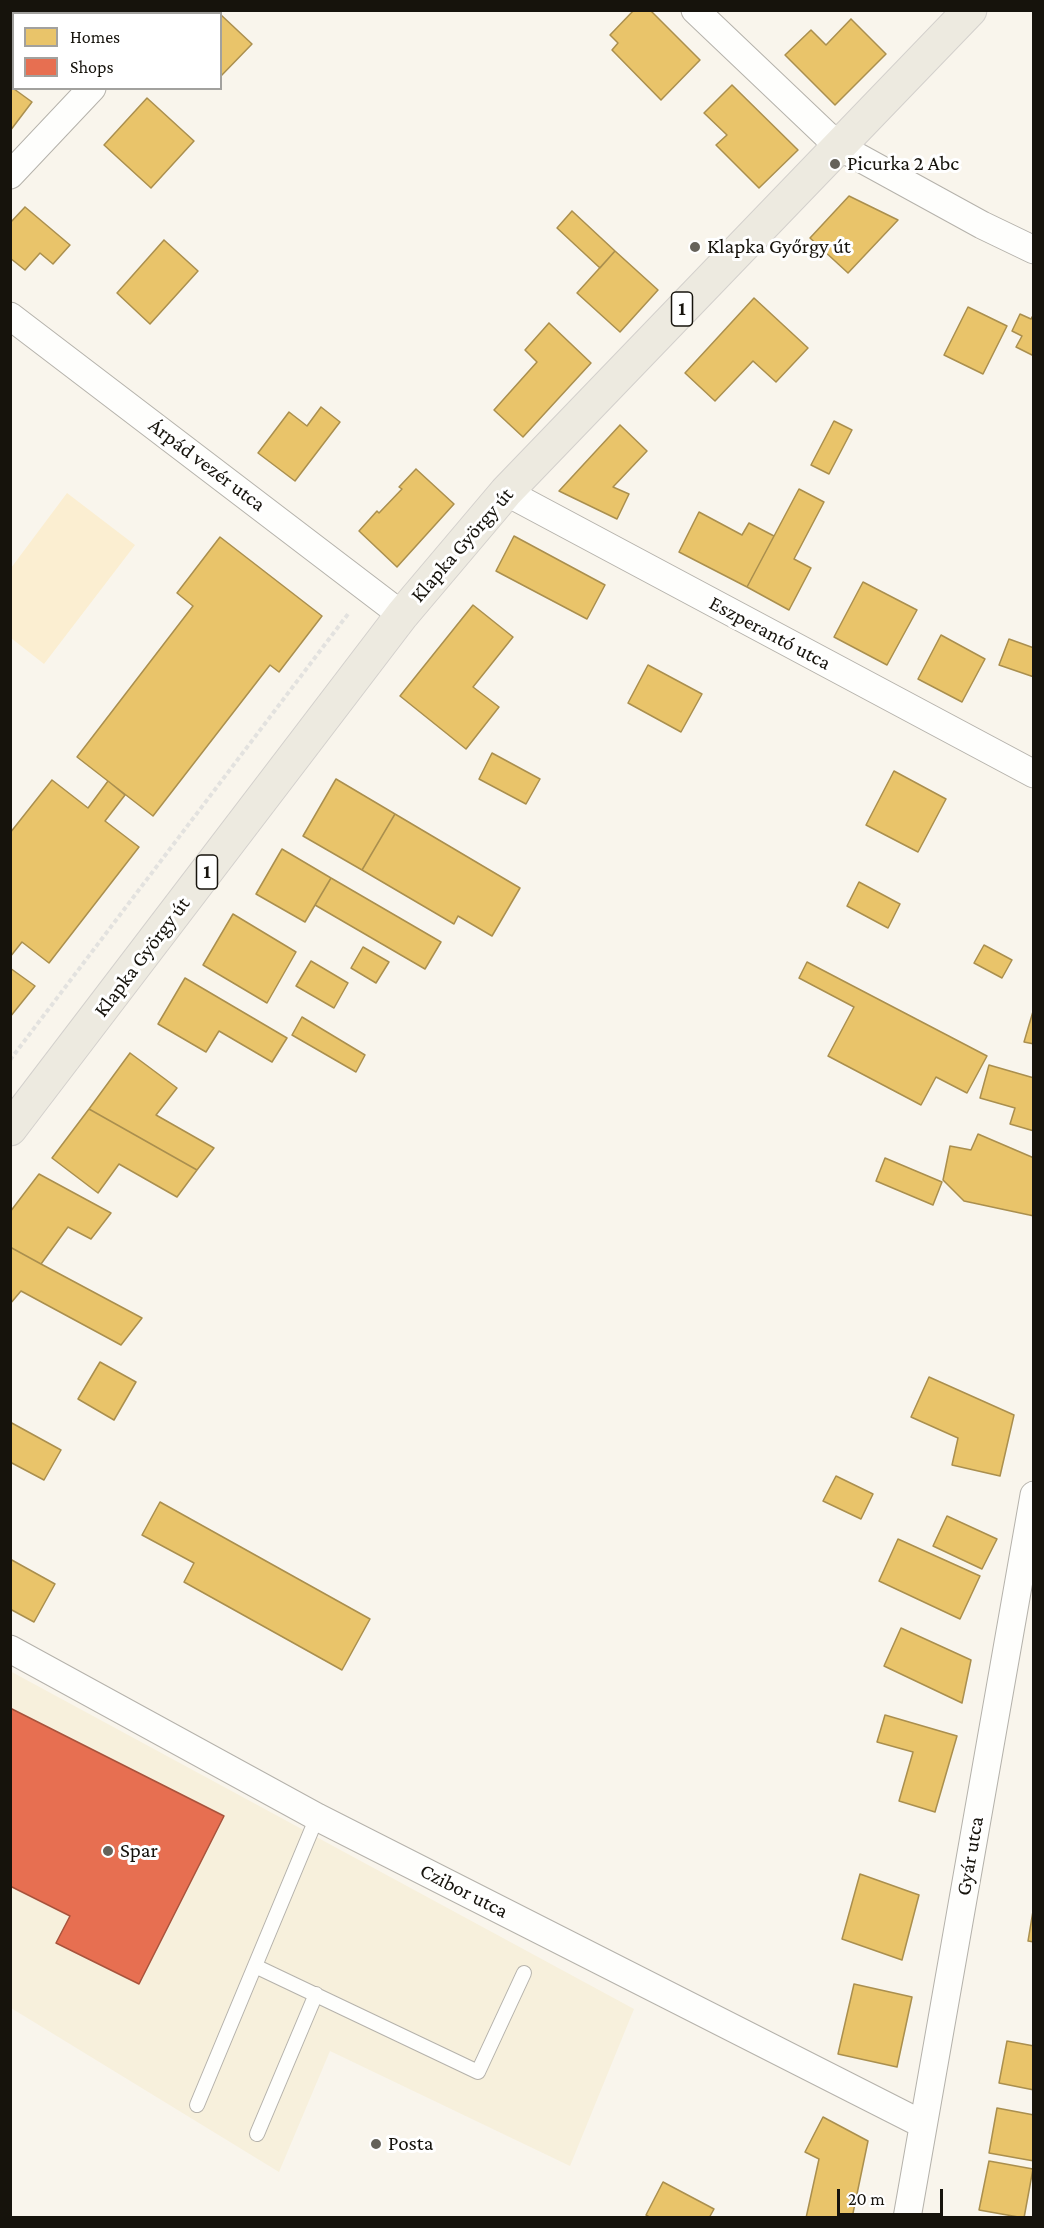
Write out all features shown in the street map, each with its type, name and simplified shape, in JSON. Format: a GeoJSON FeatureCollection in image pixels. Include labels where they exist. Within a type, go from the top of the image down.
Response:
{"type":"FeatureCollection","features":[{"type":"Feature","properties":{"kind":"main road","name":"Klapka György út"},"geometry":{"type":"LineString","coordinates":[[10,1129],[402,615],[506,492],[970,10]]}},
{"type":"Feature","properties":{"kind":"street"},"geometry":{"type":"LineString","coordinates":[[695,10],[838,146],[982,225],[1034,250]]}},
{"type":"Feature","properties":{"kind":"street"},"geometry":{"type":"LineString","coordinates":[[10,175],[90,90]]}},
{"type":"Feature","properties":{"kind":"street","name":"Árpád vezér utca"},"geometry":{"type":"LineString","coordinates":[[10,316],[402,615]]}},
{"type":"Feature","properties":{"kind":"street","name":"Eszperantó utca"},"geometry":{"type":"LineString","coordinates":[[506,492],[1034,774]]}},
{"type":"Feature","properties":{"kind":"street","name":"Gyár utca"},"geometry":{"type":"LineString","coordinates":[[907,2217],[1034,1495]]}},
{"type":"Feature","properties":{"kind":"street","name":"Czibor utca"},"geometry":{"type":"LineString","coordinates":[[10,1648],[317,1817],[922,2124]]}},
{"type":"Feature","properties":{"kind":"lane"},"geometry":{"type":"LineString","coordinates":[[197,2105],[317,1817]]}},
{"type":"Feature","properties":{"kind":"lane"},"geometry":{"type":"LineString","coordinates":[[255,1966],[478,2072],[524,1973]]}},
{"type":"Feature","properties":{"kind":"lane"},"geometry":{"type":"LineString","coordinates":[[257,2134],[316,1994]]}},
{"type":"Feature","properties":{"kind":"path"},"geometry":{"type":"LineString","coordinates":[[10,1060],[368,587]]}},
{"type":"Feature","properties":{"kind":"shaded area"},"geometry":{"type":"Polygon","coordinates":[[[67,493],[135,545],[44,664],[11,638],[11,568],[67,493]]]}},
{"type":"Feature","properties":{"kind":"shaded area"},"geometry":{"type":"Polygon","coordinates":[[[10,1671],[634,2009],[570,2166],[330,2051],[279,2172],[11,2008],[10,1671]]]}},
{"type":"Feature","properties":{"kind":"building: Homes"},"geometry":{"type":"Polygon","coordinates":[[[36,10],[103,10],[104,12],[38,12],[36,10]]]}},
{"type":"Feature","properties":{"kind":"building: Homes"},"geometry":{"type":"Polygon","coordinates":[[[103,10],[121,10],[120,12],[104,12],[103,10]]]}},
{"type":"Feature","properties":{"kind":"building: Homes"},"geometry":{"type":"Polygon","coordinates":[[[634,10],[650,10],[700,60],[661,100],[612,50],[618,43],[610,35],[634,10]]]}},
{"type":"Feature","properties":{"kind":"building: Homes"},"geometry":{"type":"Polygon","coordinates":[[[222,16],[252,44],[222,75],[222,16]]]}},
{"type":"Feature","properties":{"kind":"building: Homes"},"geometry":{"type":"Polygon","coordinates":[[[851,19],[886,54],[835,105],[785,55],[811,30],[826,45],[851,19]]]}},
{"type":"Feature","properties":{"kind":"building: Homes"},"geometry":{"type":"Polygon","coordinates":[[[732,85],[798,150],[759,188],[716,145],[727,135],[704,113],[732,85]]]}},
{"type":"Feature","properties":{"kind":"building: Homes"},"geometry":{"type":"Polygon","coordinates":[[[10,86],[12,90],[16,90],[32,102],[10,131],[10,86]]]}},
{"type":"Feature","properties":{"kind":"building: Homes"},"geometry":{"type":"Polygon","coordinates":[[[147,98],[194,141],[151,188],[104,145],[147,98]]]}},
{"type":"Feature","properties":{"kind":"building: Homes"},"geometry":{"type":"Polygon","coordinates":[[[849,196],[898,220],[848,273],[810,238],[849,196]]]}},
{"type":"Feature","properties":{"kind":"building: Homes"},"geometry":{"type":"Polygon","coordinates":[[[25,207],[70,245],[53,264],[40,253],[25,270],[10,258],[10,223],[25,207]]]}},
{"type":"Feature","properties":{"kind":"building: Homes"},"geometry":{"type":"Polygon","coordinates":[[[572,211],[615,251],[600,268],[557,228],[572,211]]]}},
{"type":"Feature","properties":{"kind":"building: Homes"},"geometry":{"type":"Polygon","coordinates":[[[164,240],[198,271],[150,324],[117,293],[164,240]]]}},
{"type":"Feature","properties":{"kind":"building: Homes"},"geometry":{"type":"Polygon","coordinates":[[[615,251],[658,290],[620,332],[577,293],[615,251]]]}},
{"type":"Feature","properties":{"kind":"building: Homes"},"geometry":{"type":"Polygon","coordinates":[[[754,298],[808,348],[776,382],[753,361],[715,401],[685,373],[754,298]]]}},
{"type":"Feature","properties":{"kind":"building: Homes"},"geometry":{"type":"Polygon","coordinates":[[[968,307],[1007,326],[983,374],[944,355],[968,307]]]}},
{"type":"Feature","properties":{"kind":"building: Homes"},"geometry":{"type":"Polygon","coordinates":[[[1020,314],[1031,319],[1034,314],[1034,356],[1016,347],[1022,336],[1012,331],[1020,314]]]}},
{"type":"Feature","properties":{"kind":"building: Homes"},"geometry":{"type":"Polygon","coordinates":[[[549,323],[591,363],[523,437],[494,410],[537,362],[525,350],[549,323]]]}},
{"type":"Feature","properties":{"kind":"building: Homes"},"geometry":{"type":"Polygon","coordinates":[[[321,407],[340,422],[295,481],[258,453],[289,412],[307,426],[321,407]]]}},
{"type":"Feature","properties":{"kind":"building: Homes"},"geometry":{"type":"Polygon","coordinates":[[[834,421],[852,430],[829,474],[811,465],[834,421]]]}},
{"type":"Feature","properties":{"kind":"building: Homes"},"geometry":{"type":"Polygon","coordinates":[[[620,425],[647,451],[613,487],[629,494],[617,519],[559,491],[620,425]]]}},
{"type":"Feature","properties":{"kind":"building: Homes"},"geometry":{"type":"Polygon","coordinates":[[[416,469],[454,504],[397,567],[359,531],[402,489],[399,487],[416,469]]]}},
{"type":"Feature","properties":{"kind":"building: Homes"},"geometry":{"type":"Polygon","coordinates":[[[799,489],[824,502],[794,559],[811,568],[789,610],[747,587],[799,489]]]}},
{"type":"Feature","properties":{"kind":"building: Homes"},"geometry":{"type":"Polygon","coordinates":[[[699,512],[742,535],[749,523],[774,536],[747,587],[679,552],[699,512]]]}},
{"type":"Feature","properties":{"kind":"building: Homes"},"geometry":{"type":"Polygon","coordinates":[[[514,536],[605,585],[587,619],[496,571],[514,536]]]}},
{"type":"Feature","properties":{"kind":"building: Homes"},"geometry":{"type":"Polygon","coordinates":[[[220,537],[322,616],[279,672],[270,665],[153,816],[77,757],[193,606],[177,593],[220,537]]]}},
{"type":"Feature","properties":{"kind":"building: Homes"},"geometry":{"type":"Polygon","coordinates":[[[863,582],[917,610],[887,665],[834,637],[863,582]]]}},
{"type":"Feature","properties":{"kind":"building: Homes"},"geometry":{"type":"Polygon","coordinates":[[[473,605],[513,637],[473,687],[499,707],[466,749],[400,696],[473,605]]]}},
{"type":"Feature","properties":{"kind":"building: Homes"},"geometry":{"type":"Polygon","coordinates":[[[941,635],[985,659],[962,702],[918,679],[941,635]]]}},
{"type":"Feature","properties":{"kind":"building: Homes"},"geometry":{"type":"Polygon","coordinates":[[[1009,639],[1034,648],[1034,677],[999,665],[1009,639]]]}},
{"type":"Feature","properties":{"kind":"building: Homes"},"geometry":{"type":"Polygon","coordinates":[[[648,665],[702,694],[681,732],[628,703],[648,665]]]}},
{"type":"Feature","properties":{"kind":"building: Homes"},"geometry":{"type":"Polygon","coordinates":[[[492,753],[540,779],[526,804],[479,779],[492,753]]]}},
{"type":"Feature","properties":{"kind":"building: Homes"},"geometry":{"type":"Polygon","coordinates":[[[894,771],[946,799],[918,852],[866,825],[894,771]]]}},
{"type":"Feature","properties":{"kind":"building: Homes"},"geometry":{"type":"Polygon","coordinates":[[[336,779],[395,814],[362,870],[303,836],[336,779]]]}},
{"type":"Feature","properties":{"kind":"building: Homes"},"geometry":{"type":"Polygon","coordinates":[[[52,780],[88,808],[108,781],[125,795],[105,821],[139,847],[49,963],[22,942],[10,957],[10,833],[52,780]]]}},
{"type":"Feature","properties":{"kind":"building: Homes"},"geometry":{"type":"Polygon","coordinates":[[[395,814],[520,888],[492,936],[458,916],[454,924],[362,870],[395,814]]]}},
{"type":"Feature","properties":{"kind":"building: Homes"},"geometry":{"type":"Polygon","coordinates":[[[282,849],[331,878],[305,922],[256,894],[282,849]]]}},
{"type":"Feature","properties":{"kind":"building: Homes"},"geometry":{"type":"Polygon","coordinates":[[[331,878],[441,942],[425,969],[315,905],[331,878]]]}},
{"type":"Feature","properties":{"kind":"building: Homes"},"geometry":{"type":"Polygon","coordinates":[[[859,882],[900,904],[888,928],[847,906],[859,882]]]}},
{"type":"Feature","properties":{"kind":"building: Homes"},"geometry":{"type":"Polygon","coordinates":[[[233,914],[296,952],[267,1003],[203,965],[233,914]]]}},
{"type":"Feature","properties":{"kind":"building: Homes"},"geometry":{"type":"Polygon","coordinates":[[[984,945],[1012,960],[1002,978],[974,963],[984,945]]]}},
{"type":"Feature","properties":{"kind":"building: Homes"},"geometry":{"type":"Polygon","coordinates":[[[363,947],[389,962],[376,983],[351,968],[363,947]]]}},
{"type":"Feature","properties":{"kind":"building: Homes"},"geometry":{"type":"Polygon","coordinates":[[[311,961],[348,983],[334,1008],[296,986],[311,961]]]}},
{"type":"Feature","properties":{"kind":"building: Homes"},"geometry":{"type":"Polygon","coordinates":[[[807,962],[987,1056],[967,1093],[936,1077],[921,1105],[828,1056],[854,1007],[799,978],[807,962]]]}},
{"type":"Feature","properties":{"kind":"building: Homes"},"geometry":{"type":"Polygon","coordinates":[[[10,968],[35,986],[10,1017],[10,968]]]}},
{"type":"Feature","properties":{"kind":"building: Homes"},"geometry":{"type":"Polygon","coordinates":[[[185,978],[287,1038],[272,1062],[219,1031],[206,1052],[158,1024],[185,978]]]}},
{"type":"Feature","properties":{"kind":"building: Homes"},"geometry":{"type":"Polygon","coordinates":[[[1034,1008],[1034,1044],[1024,1042],[1034,1008]]]}},
{"type":"Feature","properties":{"kind":"building: Homes"},"geometry":{"type":"Polygon","coordinates":[[[302,1017],[365,1055],[356,1072],[292,1035],[302,1017]]]}},
{"type":"Feature","properties":{"kind":"building: Homes"},"geometry":{"type":"Polygon","coordinates":[[[130,1053],[177,1088],[156,1115],[214,1148],[197,1170],[89,1109],[130,1053]]]}},
{"type":"Feature","properties":{"kind":"building: Homes"},"geometry":{"type":"Polygon","coordinates":[[[989,1065],[1034,1078],[1034,1131],[1010,1124],[1015,1108],[980,1098],[989,1065]]]}},
{"type":"Feature","properties":{"kind":"building: Homes"},"geometry":{"type":"Polygon","coordinates":[[[89,1109],[197,1170],[177,1197],[119,1164],[98,1193],[52,1158],[89,1109]]]}},
{"type":"Feature","properties":{"kind":"building: Homes"},"geometry":{"type":"Polygon","coordinates":[[[978,1134],[1034,1158],[1034,1216],[964,1201],[943,1180],[950,1146],[971,1150],[978,1134]]]}},
{"type":"Feature","properties":{"kind":"building: Homes"},"geometry":{"type":"Polygon","coordinates":[[[885,1158],[942,1182],[933,1205],[876,1181],[885,1158]]]}},
{"type":"Feature","properties":{"kind":"building: Homes"},"geometry":{"type":"Polygon","coordinates":[[[39,1174],[111,1213],[91,1239],[68,1227],[41,1264],[10,1247],[10,1212],[39,1174]]]}},
{"type":"Feature","properties":{"kind":"building: Homes"},"geometry":{"type":"Polygon","coordinates":[[[10,1247],[142,1318],[121,1345],[21,1291],[10,1304],[10,1247]]]}},
{"type":"Feature","properties":{"kind":"building: Homes"},"geometry":{"type":"Polygon","coordinates":[[[100,1362],[136,1382],[114,1420],[78,1399],[100,1362]]]}},
{"type":"Feature","properties":{"kind":"building: Homes"},"geometry":{"type":"Polygon","coordinates":[[[929,1377],[1014,1415],[1000,1476],[952,1465],[958,1438],[911,1417],[929,1377]]]}},
{"type":"Feature","properties":{"kind":"building: Homes"},"geometry":{"type":"Polygon","coordinates":[[[10,1422],[61,1450],[44,1480],[10,1462],[10,1422]]]}},
{"type":"Feature","properties":{"kind":"building: Homes"},"geometry":{"type":"Polygon","coordinates":[[[836,1476],[873,1494],[861,1519],[823,1501],[836,1476]]]}},
{"type":"Feature","properties":{"kind":"building: Homes"},"geometry":{"type":"Polygon","coordinates":[[[160,1502],[370,1619],[342,1670],[184,1582],[194,1563],[142,1535],[160,1502]]]}},
{"type":"Feature","properties":{"kind":"building: Homes"},"geometry":{"type":"Polygon","coordinates":[[[947,1516],[997,1539],[982,1569],[933,1546],[947,1516]]]}},
{"type":"Feature","properties":{"kind":"building: Homes"},"geometry":{"type":"Polygon","coordinates":[[[898,1539],[980,1576],[960,1619],[879,1581],[898,1539]]]}},
{"type":"Feature","properties":{"kind":"building: Homes"},"geometry":{"type":"Polygon","coordinates":[[[10,1559],[55,1584],[34,1622],[10,1609],[10,1559]]]}},
{"type":"Feature","properties":{"kind":"building: Homes"},"geometry":{"type":"Polygon","coordinates":[[[901,1628],[971,1660],[962,1703],[884,1666],[901,1628]]]}},
{"type":"Feature","properties":{"kind":"building: Homes"},"geometry":{"type":"Polygon","coordinates":[[[885,1715],[957,1736],[935,1812],[899,1801],[913,1752],[877,1742],[885,1715]]]}},
{"type":"Feature","properties":{"kind":"building: Homes"},"geometry":{"type":"Polygon","coordinates":[[[860,1874],[919,1895],[902,1960],[842,1939],[860,1874]]]}},
{"type":"Feature","properties":{"kind":"building: Homes"},"geometry":{"type":"Polygon","coordinates":[[[1034,1905],[1034,1942],[1028,1941],[1034,1905]]]}},
{"type":"Feature","properties":{"kind":"building: Homes"},"geometry":{"type":"Polygon","coordinates":[[[854,1984],[912,1997],[897,2067],[838,2054],[854,1984]]]}},
{"type":"Feature","properties":{"kind":"building: Homes"},"geometry":{"type":"Polygon","coordinates":[[[1007,2041],[1034,2046],[1034,2090],[999,2083],[1007,2041]]]}},
{"type":"Feature","properties":{"kind":"building: Homes"},"geometry":{"type":"Polygon","coordinates":[[[997,2108],[1034,2115],[1034,2161],[989,2153],[997,2108]]]}},
{"type":"Feature","properties":{"kind":"building: Homes"},"geometry":{"type":"Polygon","coordinates":[[[823,2117],[868,2141],[852,2218],[806,2218],[819,2159],[805,2152],[823,2117]]]}},
{"type":"Feature","properties":{"kind":"building: Homes"},"geometry":{"type":"Polygon","coordinates":[[[989,2161],[1033,2169],[1024,2218],[979,2210],[989,2161]]]}},
{"type":"Feature","properties":{"kind":"building: Homes"},"geometry":{"type":"Polygon","coordinates":[[[663,2182],[714,2209],[709,2218],[651,2218],[646,2215],[663,2182]]]}},
{"type":"Feature","properties":{"kind":"building: Shops","name":"Spar"},"geometry":{"type":"Polygon","coordinates":[[[10,1708],[224,1816],[139,1984],[56,1943],[70,1916],[10,1886],[10,1708]]]}},
{"type":"Feature","properties":{"kind":"place","name":"Picurka 2 Abc"},"geometry":{"type":"Point","coordinates":[835,164]}},
{"type":"Feature","properties":{"kind":"place","name":"Klapka Győrgy út"},"geometry":{"type":"Point","coordinates":[695,247]}},
{"type":"Feature","properties":{"kind":"place","name":"Spar"},"geometry":{"type":"Point","coordinates":[108,1851]}},
{"type":"Feature","properties":{"kind":"place","name":"Posta"},"geometry":{"type":"Point","coordinates":[376,2144]}}]}
